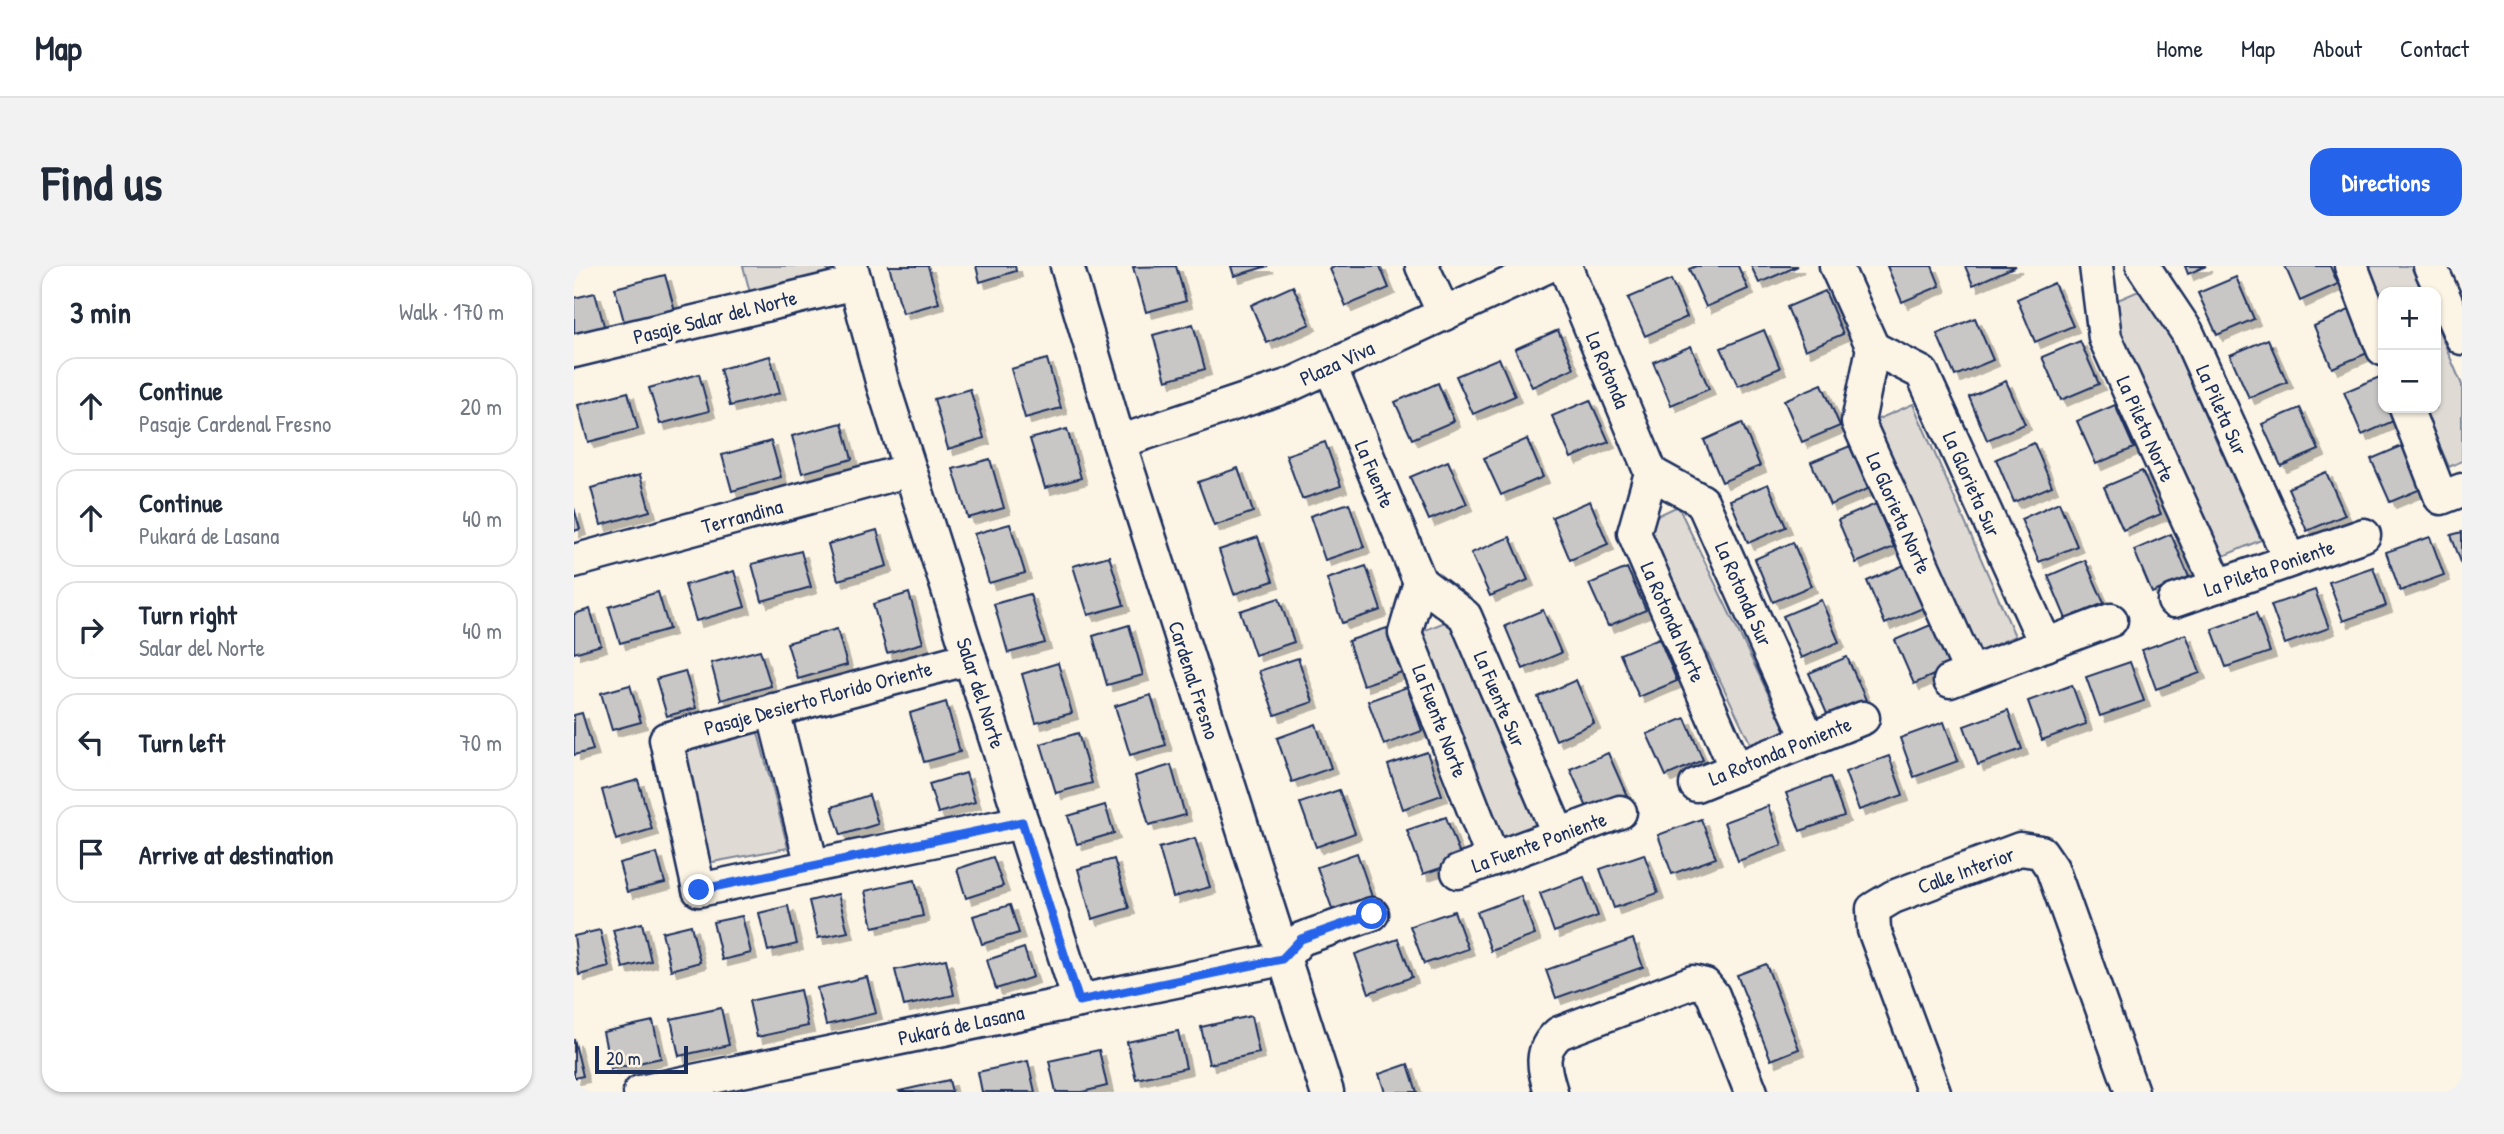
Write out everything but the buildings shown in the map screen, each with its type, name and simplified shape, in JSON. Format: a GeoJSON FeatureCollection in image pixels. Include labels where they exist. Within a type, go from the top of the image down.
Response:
{"type":"FeatureCollection","features":[{"type":"Feature","properties":{"kind":"street","name":"Cardenal Fresno"},"geometry":{"type":"LineString","coordinates":[[1067,266],[1119,442],[1282,959],[1327,1092]]}},
{"type":"Feature","properties":{"kind":"street"},"geometry":{"type":"LineString","coordinates":[[1422,266],[1444,314]]}},
{"type":"Feature","properties":{"kind":"street","name":"Plaza Viva"},"geometry":{"type":"LineString","coordinates":[[1119,442],[1234,405],[1330,366],[1548,266]]}},
{"type":"Feature","properties":{"kind":"street","name":"La Rotonda"},"geometry":{"type":"LineString","coordinates":[[1565,266],[1651,473]]}},
{"type":"Feature","properties":{"kind":"street"},"geometry":{"type":"LineString","coordinates":[[1836,266],[1873,348]]}},
{"type":"Feature","properties":{"kind":"street","name":"La Pileta Norte"},"geometry":{"type":"LineString","coordinates":[[2096,266],[2105,338],[2218,586]]}},
{"type":"Feature","properties":{"kind":"street","name":"La Pileta Sur"},"geometry":{"type":"LineString","coordinates":[[2143,266],[2187,332],[2290,560]]}},
{"type":"Feature","properties":{"kind":"street"},"geometry":{"type":"LineString","coordinates":[[2351,266],[2378,336]]}},
{"type":"Feature","properties":{"kind":"street"},"geometry":{"type":"LineString","coordinates":[[2430,266],[2462,338]]}},
{"type":"Feature","properties":{"kind":"street","name":"Pasaje Salar del Norte"},"geometry":{"type":"LineString","coordinates":[[574,351],[854,274],[883,385]]}},
{"type":"Feature","properties":{"kind":"street","name":"La Glorieta Sur"},"geometry":{"type":"LineString","coordinates":[[1873,348],[1922,373],[2046,645]]}},
{"type":"Feature","properties":{"kind":"street","name":"La Glorieta Norte"},"geometry":{"type":"LineString","coordinates":[[1873,348],[1858,422],[1961,677],[2046,645]]}},
{"type":"Feature","properties":{"kind":"street","name":"La Fuente"},"geometry":{"type":"LineString","coordinates":[[1330,366],[1420,582]]}},
{"type":"Feature","properties":{"kind":"street","name":"Salar del Norte"},"geometry":{"type":"LineString","coordinates":[[883,385],[1079,1001]]}},
{"type":"Feature","properties":{"kind":"street"},"geometry":{"type":"LineString","coordinates":[[2409,413],[2451,494]]}},
{"type":"Feature","properties":{"kind":"street","name":"Terrandina"},"geometry":{"type":"LineString","coordinates":[[574,561],[911,471]]}},
{"type":"Feature","properties":{"kind":"street","name":"La Rotonda Sur"},"geometry":{"type":"LineString","coordinates":[[1651,473],[1702,501],[1809,740]]}},
{"type":"Feature","properties":{"kind":"street","name":"La Rotonda Norte"},"geometry":{"type":"LineString","coordinates":[[1651,473],[1634,533],[1737,769]]}},
{"type":"Feature","properties":{"kind":"street","name":"La Pileta Poniente"},"geometry":{"type":"LineString","coordinates":[[2174,601],[2364,535]]}},
{"type":"Feature","properties":{"kind":"street","name":"La Fuente Sur"},"geometry":{"type":"LineString","coordinates":[[1420,582],[1465,616],[1558,833]]}},
{"type":"Feature","properties":{"kind":"street","name":"La Fuente Norte"},"geometry":{"type":"LineString","coordinates":[[1420,582],[1405,633],[1493,859]]}},
{"type":"Feature","properties":{"kind":"street"},"geometry":{"type":"LineString","coordinates":[[2046,645],[2111,620]]}},
{"type":"Feature","properties":{"kind":"street","name":"Pasaje Desierto Florido Oriente"},"geometry":{"type":"LineString","coordinates":[[812,866],[699,890],[666,739],[970,658]]}},
{"type":"Feature","properties":{"kind":"street"},"geometry":{"type":"LineString","coordinates":[[774,710],[812,866],[1022,822]]}},
{"type":"Feature","properties":{"kind":"street","name":"La Rotonda Poniente"},"geometry":{"type":"LineString","coordinates":[[1696,785],[1863,718]]}},
{"type":"Feature","properties":{"kind":"street","name":"La Fuente Poniente"},"geometry":{"type":"LineString","coordinates":[[1458,872],[1620,812]]}},
{"type":"Feature","properties":{"kind":"street","name":"Calle Interior"},"geometry":{"type":"LineString","coordinates":[[1934,1092],[1874,930],[1873,909],[1893,897],[2020,849],[2040,852],[2052,869],[2132,1092]]}},
{"type":"Feature","properties":{"kind":"street"},"geometry":{"type":"LineString","coordinates":[[1282,959],[1301,939],[1372,914]]}},
{"type":"Feature","properties":{"kind":"street","name":"Pukará de Lasana"},"geometry":{"type":"LineString","coordinates":[[640,1092],[1282,959]]}},
{"type":"Feature","properties":{"kind":"street"},"geometry":{"type":"LineString","coordinates":[[1551,1092],[1543,1061],[1545,1050],[1559,1034],[1693,982],[1705,985],[1713,995],[1751,1092]]}},
{"type":"Feature","properties":{"kind":"shaded area"},"geometry":{"type":"Polygon","coordinates":[[[743,266],[826,266],[830,279],[752,300],[743,266]]]}},
{"type":"Feature","properties":{"kind":"shaded area"},"geometry":{"type":"Polygon","coordinates":[[[2362,266],[2411,266],[2420,287],[2378,287],[2378,304],[2362,266]]]}},
{"type":"Feature","properties":{"kind":"shaded area"},"geometry":{"type":"Polygon","coordinates":[[[2148,287],[2261,540],[2219,558],[2106,305],[2148,287]]]}},
{"type":"Feature","properties":{"kind":"shaded area"},"geometry":{"type":"Polygon","coordinates":[[[2441,336],[2462,385],[2462,461],[2449,467],[2425,413],[2441,413],[2441,336]]]}},
{"type":"Feature","properties":{"kind":"shaded area"},"geometry":{"type":"Polygon","coordinates":[[[1913,404],[2015,636],[1977,653],[1876,420],[1913,404]]]}},
{"type":"Feature","properties":{"kind":"shaded area"},"geometry":{"type":"Polygon","coordinates":[[[1678,506],[1788,735],[1754,751],[1644,522],[1678,506]]]}},
{"type":"Feature","properties":{"kind":"shaded area"},"geometry":{"type":"Polygon","coordinates":[[[1455,618],[1540,835],[1500,850],[1415,634],[1455,618]]]}},
{"type":"Feature","properties":{"kind":"shaded area"},"geometry":{"type":"Polygon","coordinates":[[[757,729],[788,848],[707,863],[678,750],[757,729]]]}},
{"type":"Feature","properties":{"kind":"route"},"geometry":{"type":"LineString","coordinates":[[699,890],[1022,822],[1079,1001],[1282,959],[1301,939],[1372,914]]}}]}
